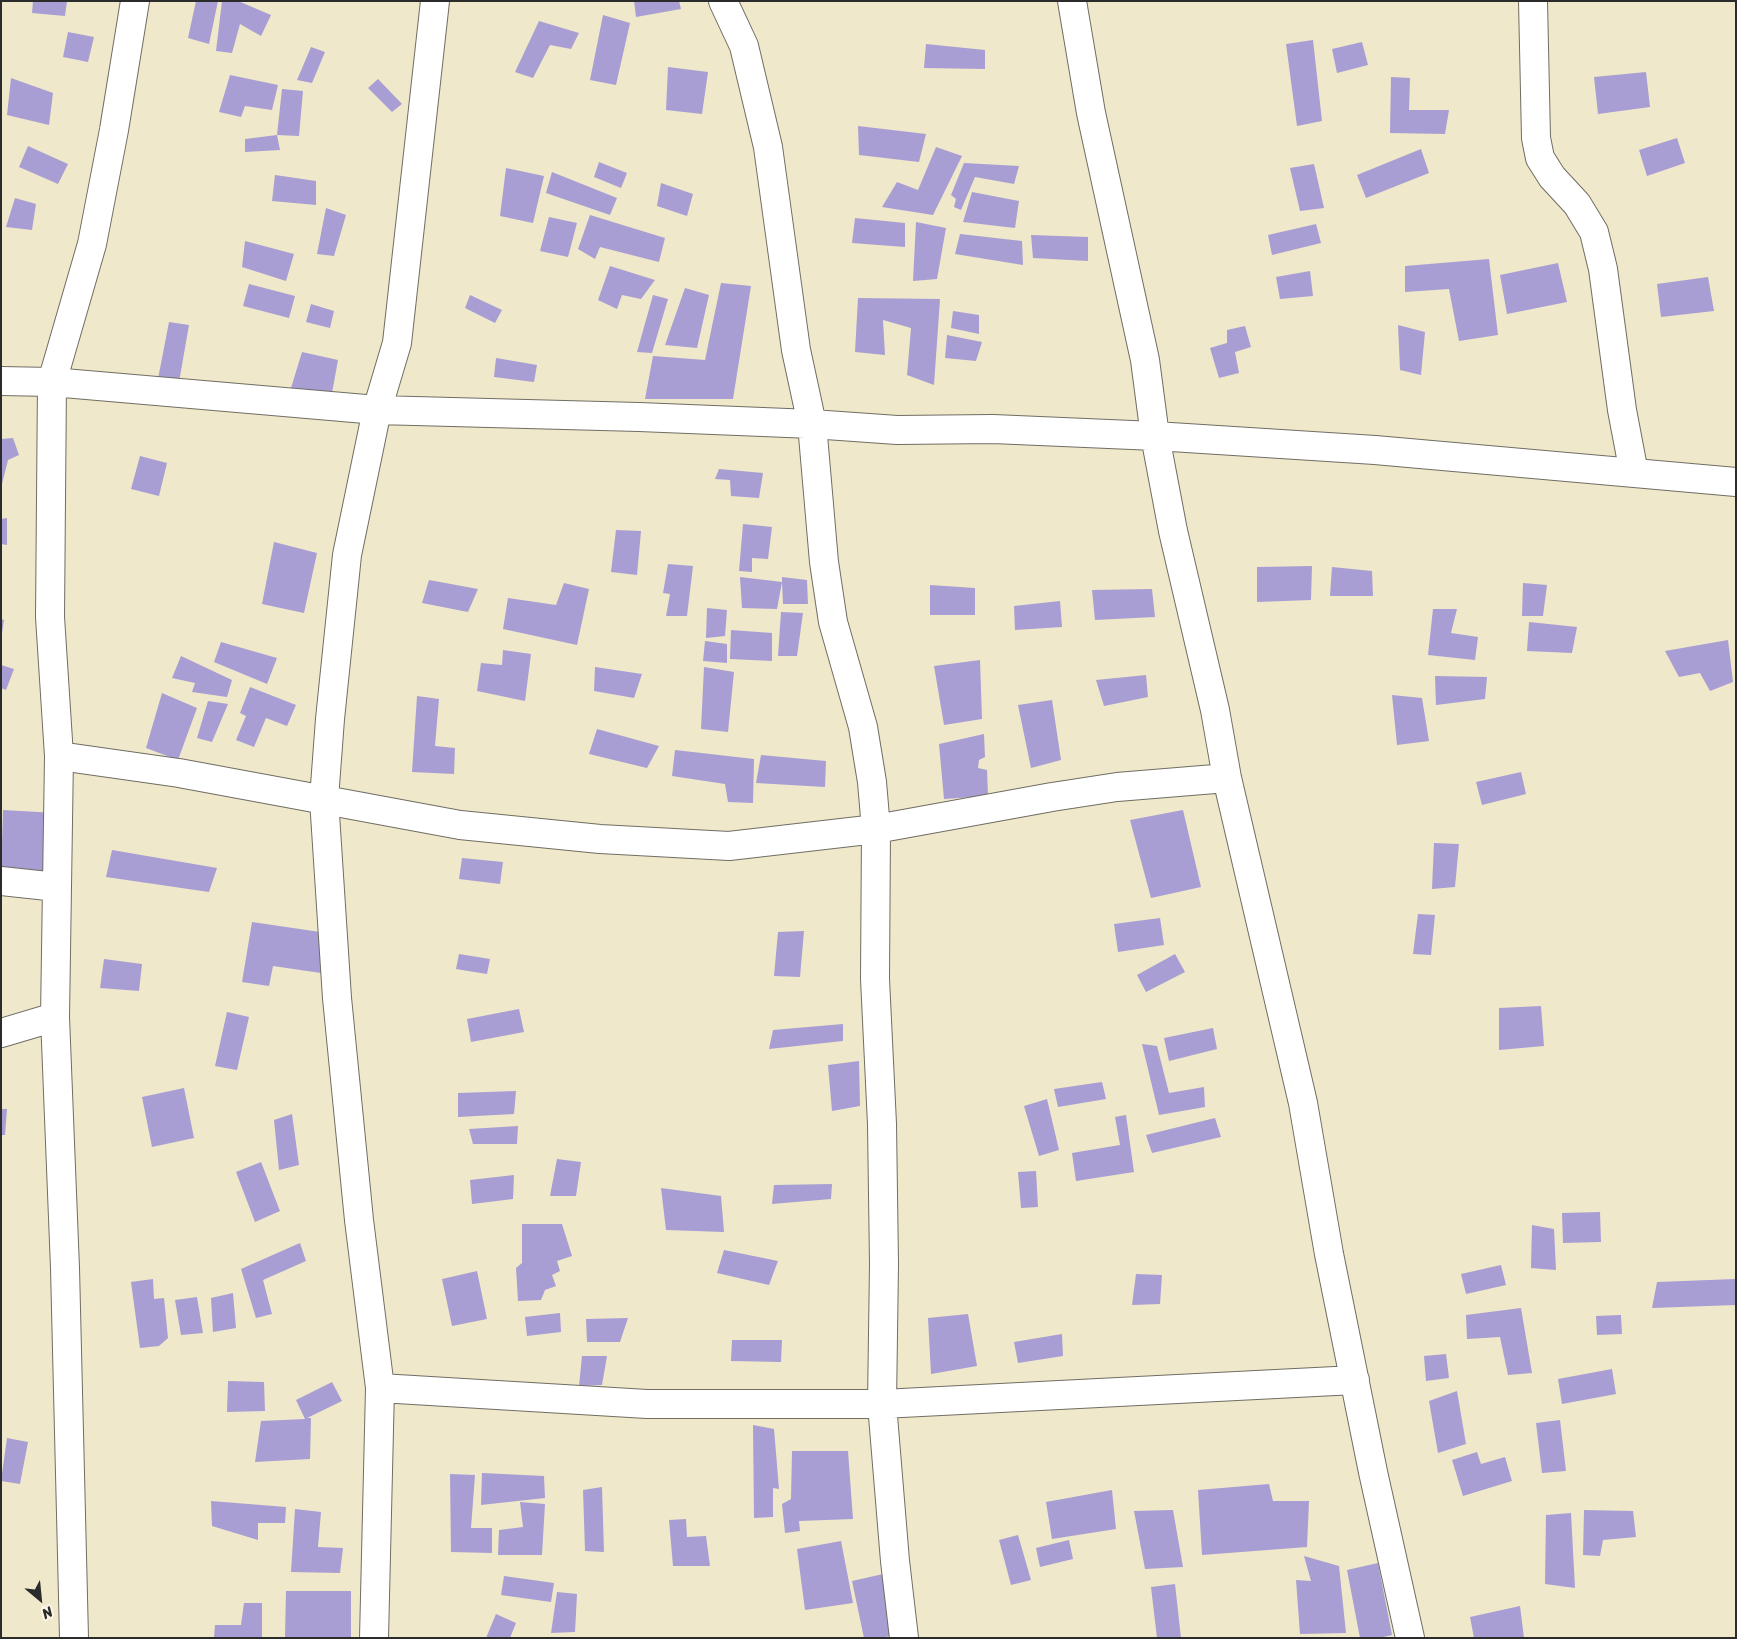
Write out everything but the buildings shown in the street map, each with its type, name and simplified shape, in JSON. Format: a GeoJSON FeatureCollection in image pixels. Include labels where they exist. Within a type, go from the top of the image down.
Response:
{"type":"FeatureCollection","features":[{"type":"Feature","properties":{"kind":"street"},"geometry":{"type":"LineString","coordinates":[[74,1638],[65,1268],[55,1017],[59,756],[50,618],[52,382],[92,244],[114,130],[135,1]]}},
{"type":"Feature","properties":{"kind":"street"},"geometry":{"type":"LineString","coordinates":[[374,1638],[380,1388],[358,1220],[337,998],[324,799],[330,719],[347,555],[377,410],[397,343],[435,1]]}},
{"type":"Feature","properties":{"kind":"street"},"geometry":{"type":"LineString","coordinates":[[723,1],[744,46],[768,147],[796,350],[812,424],[824,562],[832,613],[865,736],[872,782],[876,829],[876,979],[883,1142],[882,1404],[904,1638]]}},
{"type":"Feature","properties":{"kind":"street"},"geometry":{"type":"LineString","coordinates":[[1072,1],[1091,113],[1145,360],[1155,436],[1174,531],[1215,710],[1228,778],[1303,1103],[1329,1254],[1373,1472],[1410,1638]]}},
{"type":"Feature","properties":{"kind":"street"},"geometry":{"type":"LineString","coordinates":[[1533,1],[1536,138],[1540,158],[1552,177],[1577,204],[1594,232],[1603,269],[1622,410],[1634,473]]}},
{"type":"Feature","properties":{"kind":"street"},"geometry":{"type":"LineString","coordinates":[[1,381],[52,382],[377,410],[639,417],[812,424],[897,430],[993,429],[1155,436],[1375,450],[1736,482]]}},
{"type":"Feature","properties":{"kind":"street"},"geometry":{"type":"LineString","coordinates":[[59,756],[179,773],[460,825],[620,840],[729,846],[876,829],[1108,788],[1228,778]]}},
{"type":"Feature","properties":{"kind":"street"},"geometry":{"type":"LineString","coordinates":[[1,881],[57,887]]}},
{"type":"Feature","properties":{"kind":"street"},"geometry":{"type":"LineString","coordinates":[[1,1033],[55,1017]]}},
{"type":"Feature","properties":{"kind":"street"},"geometry":{"type":"LineString","coordinates":[[380,1388],[647,1404],[882,1404],[1355,1380]]}}]}
